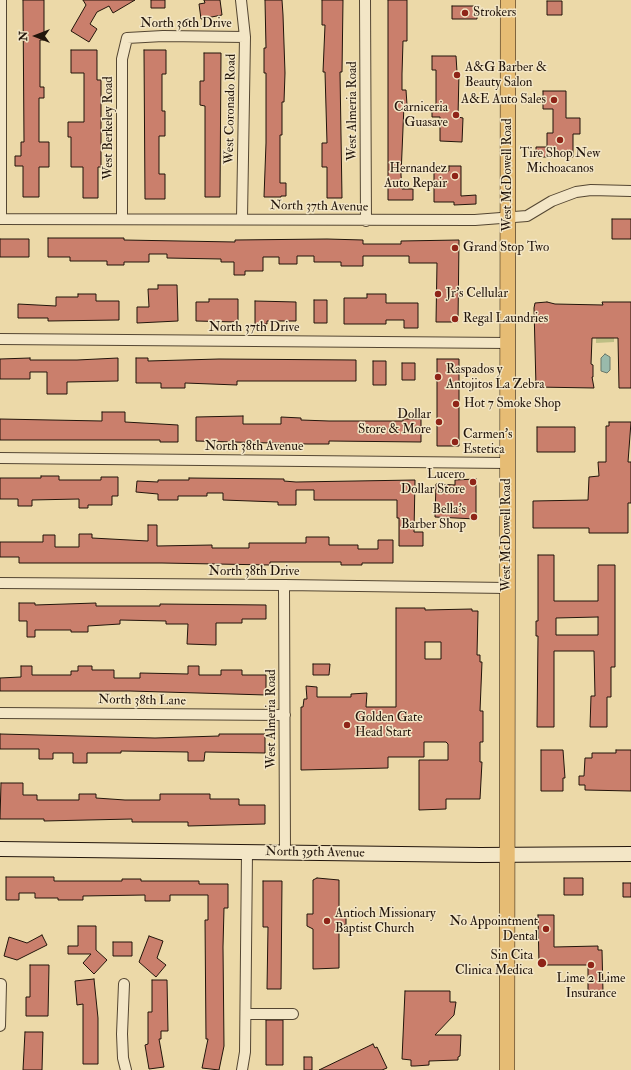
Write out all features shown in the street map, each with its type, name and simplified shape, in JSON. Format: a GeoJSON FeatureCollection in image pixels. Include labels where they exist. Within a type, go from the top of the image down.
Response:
{"type":"FeatureCollection","features":[{"type":"Feature","properties":{"kind":"main road","name":"West McDowell Road"},"geometry":{"type":"LineString","coordinates":[[507,1070],[508,0]]}},
{"type":"Feature","properties":{"kind":"street"},"geometry":{"type":"LineString","coordinates":[[0,219],[1,0]]}},
{"type":"Feature","properties":{"kind":"street","name":"West Coronado Road"},"geometry":{"type":"LineString","coordinates":[[241,0],[244,37],[242,218]]}},
{"type":"Feature","properties":{"kind":"street","name":"West Almeria Road"},"geometry":{"type":"LineString","coordinates":[[365,0],[366,221]]}},
{"type":"Feature","properties":{"kind":"street","name":"North 36th Drive"},"geometry":{"type":"LineString","coordinates":[[127,38],[163,36],[244,37]]}},
{"type":"Feature","properties":{"kind":"street","name":"West Berkeley Road"},"geometry":{"type":"LineString","coordinates":[[122,219],[122,59],[127,38]]}},
{"type":"Feature","properties":{"kind":"street","name":"North 37th Avenue"},"geometry":{"type":"LineString","coordinates":[[0,219],[242,218],[366,221],[507,219],[527,216],[552,200],[576,192],[591,190],[631,191]]}},
{"type":"Feature","properties":{"kind":"street","name":"North 37th Drive"},"geometry":{"type":"LineString","coordinates":[[0,339],[508,343]]}},
{"type":"Feature","properties":{"kind":"street","name":"North 38th Avenue"},"geometry":{"type":"LineString","coordinates":[[0,458],[507,463]]}},
{"type":"Feature","properties":{"kind":"street","name":"North 38th Drive"},"geometry":{"type":"LineString","coordinates":[[0,583],[507,588]]}},
{"type":"Feature","properties":{"kind":"street","name":"West Almeria Road"},"geometry":{"type":"LineString","coordinates":[[284,585],[285,853]]}},
{"type":"Feature","properties":{"kind":"street","name":"North 38th Lane"},"geometry":{"type":"LineString","coordinates":[[0,712],[285,715]]}},
{"type":"Feature","properties":{"kind":"street","name":"North 39th Avenue"},"geometry":{"type":"LineString","coordinates":[[0,850],[507,855],[631,854]]}},
{"type":"Feature","properties":{"kind":"street"},"geometry":{"type":"LineString","coordinates":[[242,1070],[245,1052],[246,1014],[247,852]]}},
{"type":"Feature","properties":{"kind":"street"},"geometry":{"type":"LineString","coordinates":[[0,1026],[1,984]]}},
{"type":"Feature","properties":{"kind":"street"},"geometry":{"type":"LineString","coordinates":[[124,984],[122,1034],[123,1058],[126,1070]]}},
{"type":"Feature","properties":{"kind":"street"},"geometry":{"type":"LineString","coordinates":[[246,1014],[293,1014]]}},
{"type":"Feature","properties":{"kind":"green space"},"geometry":{"type":"Polygon","coordinates":[[[596,331],[614,333],[614,342],[596,343],[596,331]]]}},
{"type":"Feature","properties":{"kind":"shaded area"},"geometry":{"type":"Polygon","coordinates":[[[605,354],[610,357],[610,370],[607,373],[601,371],[601,358],[605,354]]]}},
{"type":"Feature","properties":{"kind":"building"},"geometry":{"type":"Polygon","coordinates":[[[23,0],[44,0],[44,40],[40,40],[40,87],[44,87],[44,98],[39,98],[39,142],[49,142],[49,167],[39,167],[39,197],[23,197],[23,166],[15,166],[15,156],[21,156],[21,142],[24,142],[23,0]]]}},
{"type":"Feature","properties":{"kind":"building"},"geometry":{"type":"Polygon","coordinates":[[[83,0],[135,0],[113,13],[109,6],[97,12],[90,24],[97,29],[89,42],[71,31],[86,5],[83,0]]]}},
{"type":"Feature","properties":{"kind":"building"},"geometry":{"type":"Polygon","coordinates":[[[151,0],[165,0],[165,8],[151,8],[151,0]]]}},
{"type":"Feature","properties":{"kind":"building"},"geometry":{"type":"Polygon","coordinates":[[[204,0],[220,0],[222,15],[201,19],[199,4],[205,3],[204,0]]]}},
{"type":"Feature","properties":{"kind":"building"},"geometry":{"type":"Polygon","coordinates":[[[265,0],[282,0],[285,73],[284,102],[282,102],[282,135],[280,135],[280,183],[286,183],[286,196],[281,197],[264,197],[266,143],[266,73],[264,73],[264,48],[266,48],[265,0]]]}},
{"type":"Feature","properties":{"kind":"building"},"geometry":{"type":"Polygon","coordinates":[[[322,0],[343,0],[342,72],[340,72],[342,198],[327,198],[327,167],[322,167],[322,143],[327,143],[325,72],[323,72],[325,25],[322,25],[322,0]]]}},
{"type":"Feature","properties":{"kind":"building"},"geometry":{"type":"Polygon","coordinates":[[[388,0],[407,0],[407,41],[403,41],[402,90],[406,90],[407,105],[404,105],[401,175],[402,189],[413,189],[413,200],[388,200],[388,0]]]}},
{"type":"Feature","properties":{"kind":"building"},"geometry":{"type":"Polygon","coordinates":[[[547,1],[562,1],[562,15],[547,15],[547,1]]]}},
{"type":"Feature","properties":{"kind":"building","name":"Strokers"},"geometry":{"type":"Polygon","coordinates":[[[452,6],[477,6],[477,19],[452,19],[452,6]]]}},
{"type":"Feature","properties":{"kind":"building"},"geometry":{"type":"Polygon","coordinates":[[[71,50],[97,50],[97,80],[101,80],[101,167],[98,167],[98,198],[83,198],[83,167],[71,167],[71,137],[68,137],[68,122],[84,122],[84,73],[71,73],[71,50]]]}},
{"type":"Feature","properties":{"kind":"building"},"geometry":{"type":"Polygon","coordinates":[[[144,50],[166,50],[166,74],[162,74],[162,111],[165,111],[165,136],[159,136],[159,174],[165,174],[165,199],[145,199],[144,50]]]}},
{"type":"Feature","properties":{"kind":"building"},"geometry":{"type":"Polygon","coordinates":[[[204,53],[221,53],[220,197],[205,197],[205,106],[200,105],[200,81],[204,81],[204,53]]]}},
{"type":"Feature","properties":{"kind":"building"},"geometry":{"type":"Polygon","coordinates":[[[432,56],[456,56],[457,72],[459,72],[458,117],[463,118],[462,142],[440,141],[440,117],[432,117],[432,108],[436,108],[436,70],[432,70],[432,56]]]}},
{"type":"Feature","properties":{"kind":"building","name":"Tire Shop New Michoacanos"},"geometry":{"type":"Polygon","coordinates":[[[543,91],[566,91],[566,118],[580,118],[580,134],[573,134],[573,157],[536,157],[536,147],[547,147],[547,133],[553,133],[553,109],[543,109],[543,91]]]}},
{"type":"Feature","properties":{"kind":"building"},"geometry":{"type":"Polygon","coordinates":[[[449,166],[461,166],[461,196],[476,195],[476,204],[454,205],[454,202],[434,202],[434,172],[449,171],[449,166]]]}},
{"type":"Feature","properties":{"kind":"building"},"geometry":{"type":"Polygon","coordinates":[[[612,219],[631,219],[631,239],[612,239],[612,219]]]}},
{"type":"Feature","properties":{"kind":"building"},"geometry":{"type":"Polygon","coordinates":[[[48,238],[124,238],[124,240],[235,242],[235,240],[327,239],[363,240],[363,244],[401,244],[401,241],[459,240],[458,322],[436,322],[437,263],[409,263],[409,256],[363,256],[363,266],[341,266],[341,262],[314,262],[314,256],[297,256],[297,264],[279,264],[279,257],[263,257],[263,271],[245,271],[245,275],[234,275],[234,262],[221,262],[221,259],[167,258],[167,254],[149,254],[149,262],[124,262],[124,265],[107,265],[107,261],[70,261],[70,257],[48,257],[48,238]]]}},
{"type":"Feature","properties":{"kind":"building"},"geometry":{"type":"Polygon","coordinates":[[[0,239],[29,239],[29,257],[0,257],[0,239]]]}},
{"type":"Feature","properties":{"kind":"building"},"geometry":{"type":"Polygon","coordinates":[[[158,285],[177,285],[178,321],[137,323],[137,307],[149,307],[148,289],[158,289],[158,285]]]}},
{"type":"Feature","properties":{"kind":"building"},"geometry":{"type":"Polygon","coordinates":[[[78,294],[96,294],[96,301],[119,301],[119,320],[48,321],[48,318],[18,318],[18,304],[56,306],[56,297],[78,297],[78,294]]]}},
{"type":"Feature","properties":{"kind":"building"},"geometry":{"type":"Polygon","coordinates":[[[367,294],[386,294],[386,303],[418,303],[418,328],[404,328],[404,320],[386,320],[386,324],[344,324],[344,298],[367,298],[367,294]]]}},
{"type":"Feature","properties":{"kind":"building"},"geometry":{"type":"Polygon","coordinates":[[[209,299],[238,299],[238,322],[196,321],[196,302],[209,302],[209,299]]]}},
{"type":"Feature","properties":{"kind":"building"},"geometry":{"type":"Polygon","coordinates":[[[314,300],[327,300],[327,323],[314,323],[314,300]]]}},
{"type":"Feature","properties":{"kind":"building"},"geometry":{"type":"Polygon","coordinates":[[[255,301],[296,302],[296,321],[267,321],[267,324],[255,324],[255,301]]]}},
{"type":"Feature","properties":{"kind":"building"},"geometry":{"type":"Polygon","coordinates":[[[547,302],[555,304],[603,305],[602,302],[631,302],[631,388],[619,388],[618,338],[592,338],[591,364],[593,365],[592,377],[594,388],[536,387],[534,308],[535,303],[547,302]]]}},
{"type":"Feature","properties":{"kind":"building"},"geometry":{"type":"Polygon","coordinates":[[[30,358],[30,360],[77,360],[118,358],[118,381],[67,382],[67,394],[47,394],[47,372],[30,372],[30,379],[0,379],[0,359],[30,358]]]}},
{"type":"Feature","properties":{"kind":"building"},"geometry":{"type":"Polygon","coordinates":[[[136,358],[148,358],[148,361],[219,359],[356,360],[356,381],[237,381],[237,385],[185,383],[185,388],[161,388],[161,383],[136,383],[136,358]]]}},
{"type":"Feature","properties":{"kind":"building"},"geometry":{"type":"Polygon","coordinates":[[[437,359],[459,359],[459,446],[437,446],[437,359]]]}},
{"type":"Feature","properties":{"kind":"building"},"geometry":{"type":"Polygon","coordinates":[[[373,361],[386,361],[386,385],[373,385],[373,361]]]}},
{"type":"Feature","properties":{"kind":"building"},"geometry":{"type":"Polygon","coordinates":[[[402,363],[415,363],[415,380],[402,380],[402,363]]]}},
{"type":"Feature","properties":{"kind":"building"},"geometry":{"type":"Polygon","coordinates":[[[102,412],[125,412],[125,422],[178,425],[178,442],[160,442],[160,440],[0,440],[0,419],[102,421],[102,412]]]}},
{"type":"Feature","properties":{"kind":"building"},"geometry":{"type":"Polygon","coordinates":[[[243,416],[243,424],[281,424],[281,417],[301,418],[301,420],[329,421],[403,421],[403,419],[421,419],[421,442],[329,441],[329,444],[308,444],[196,441],[196,417],[243,416]]]}},
{"type":"Feature","properties":{"kind":"building"},"geometry":{"type":"Polygon","coordinates":[[[609,422],[631,422],[628,462],[631,462],[631,503],[628,503],[628,533],[589,533],[589,528],[533,528],[533,501],[588,500],[589,477],[599,476],[598,462],[606,462],[606,426],[609,426],[609,422]]]}},
{"type":"Feature","properties":{"kind":"building"},"geometry":{"type":"Polygon","coordinates":[[[537,427],[575,427],[575,452],[537,452],[537,427]]]}},
{"type":"Feature","properties":{"kind":"building"},"geometry":{"type":"Polygon","coordinates":[[[41,476],[59,476],[59,480],[101,480],[101,477],[118,477],[118,496],[112,496],[112,505],[88,505],[88,508],[79,508],[79,499],[32,500],[32,506],[18,506],[18,499],[0,499],[0,478],[41,478],[41,476]]]}},
{"type":"Feature","properties":{"kind":"building"},"geometry":{"type":"Polygon","coordinates":[[[189,478],[284,479],[284,481],[296,482],[415,480],[414,532],[423,532],[423,546],[399,546],[399,518],[397,518],[397,500],[314,500],[314,490],[296,490],[296,505],[278,505],[278,502],[223,500],[223,493],[207,493],[207,496],[178,496],[178,500],[158,500],[158,494],[136,492],[137,481],[158,482],[158,480],[189,480],[189,478]]]}},
{"type":"Feature","properties":{"kind":"building"},"geometry":{"type":"Polygon","coordinates":[[[476,479],[476,519],[435,517],[436,484],[455,485],[455,480],[476,479]]]}},
{"type":"Feature","properties":{"kind":"building"},"geometry":{"type":"Polygon","coordinates":[[[148,525],[157,525],[157,546],[212,545],[212,548],[249,548],[249,543],[306,543],[306,537],[329,537],[329,545],[358,545],[358,549],[378,549],[378,540],[393,540],[393,563],[341,565],[341,562],[270,562],[270,565],[19,563],[19,557],[0,557],[0,542],[43,542],[43,535],[55,535],[55,547],[79,547],[79,534],[92,534],[92,538],[148,541],[148,525]]]}},
{"type":"Feature","properties":{"kind":"building"},"geometry":{"type":"Polygon","coordinates":[[[538,555],[554,555],[554,601],[598,601],[598,565],[615,565],[615,667],[611,667],[611,697],[607,697],[607,727],[590,727],[591,696],[595,696],[594,651],[554,651],[554,727],[537,727],[538,636],[536,636],[536,621],[538,621],[538,555]],[[598,617],[556,618],[556,635],[598,635],[598,617]]]}},
{"type":"Feature","properties":{"kind":"building"},"geometry":{"type":"Polygon","coordinates":[[[19,603],[35,603],[35,605],[96,603],[96,606],[160,606],[160,604],[266,605],[266,619],[242,619],[242,623],[216,623],[216,645],[187,644],[188,624],[166,624],[166,621],[120,620],[120,624],[88,626],[88,632],[71,632],[71,630],[35,630],[35,637],[27,637],[27,621],[19,621],[19,603]]]}},
{"type":"Feature","properties":{"kind":"building"},"geometry":{"type":"Polygon","coordinates":[[[396,608],[425,608],[425,610],[472,609],[472,611],[478,611],[477,655],[480,655],[480,662],[482,662],[480,711],[483,711],[483,742],[480,742],[480,762],[482,762],[480,799],[446,799],[446,809],[419,810],[419,760],[448,760],[448,744],[446,742],[424,742],[424,757],[388,757],[388,768],[301,770],[301,707],[303,707],[304,699],[307,699],[306,686],[317,687],[317,697],[351,697],[351,694],[367,693],[366,707],[396,707],[396,608]],[[425,642],[425,659],[441,659],[441,642],[425,642]]]}},
{"type":"Feature","properties":{"kind":"building"},"geometry":{"type":"Polygon","coordinates":[[[313,664],[330,664],[329,675],[313,675],[313,664]]]}},
{"type":"Feature","properties":{"kind":"building"},"geometry":{"type":"Polygon","coordinates":[[[21,666],[32,666],[32,675],[71,675],[71,671],[78,671],[78,666],[92,666],[92,670],[114,670],[114,678],[140,678],[140,673],[188,674],[188,666],[199,666],[199,675],[221,675],[221,670],[242,670],[242,675],[266,675],[266,695],[130,691],[0,691],[0,678],[21,677],[21,666]]]}},
{"type":"Feature","properties":{"kind":"building"},"geometry":{"type":"Polygon","coordinates":[[[0,734],[155,738],[219,736],[219,734],[265,734],[265,753],[205,752],[204,761],[188,761],[188,752],[121,751],[121,753],[87,753],[87,763],[73,763],[73,753],[53,753],[53,759],[39,759],[39,749],[0,749],[0,734]]]}},
{"type":"Feature","properties":{"kind":"building"},"geometry":{"type":"Polygon","coordinates":[[[541,750],[563,750],[565,778],[563,778],[563,791],[541,791],[541,750]]]}},
{"type":"Feature","properties":{"kind":"building"},"geometry":{"type":"Polygon","coordinates":[[[616,750],[631,750],[631,791],[585,790],[585,785],[579,785],[579,776],[584,776],[585,758],[592,758],[592,753],[616,753],[616,750]]]}},
{"type":"Feature","properties":{"kind":"building"},"geometry":{"type":"Polygon","coordinates":[[[1,783],[23,783],[23,795],[37,795],[37,800],[79,800],[79,794],[96,794],[96,798],[160,800],[160,794],[210,794],[210,799],[239,799],[239,805],[265,805],[265,824],[188,826],[188,822],[132,822],[132,819],[44,821],[44,819],[0,819],[1,783]]]}},
{"type":"Feature","properties":{"kind":"building"},"geometry":{"type":"Polygon","coordinates":[[[6,877],[54,877],[54,881],[122,881],[122,879],[141,879],[141,881],[199,881],[199,884],[228,884],[228,908],[224,908],[223,947],[224,1046],[219,1070],[202,1068],[208,1039],[206,1039],[205,920],[208,920],[208,895],[170,895],[170,901],[145,901],[145,895],[83,896],[83,900],[58,900],[58,898],[35,898],[35,893],[19,893],[19,900],[6,900],[6,877]]]}},
{"type":"Feature","properties":{"kind":"building","name":"Antioch Missionary Baptist Church"},"geometry":{"type":"Polygon","coordinates":[[[317,878],[339,880],[339,916],[346,916],[346,925],[339,925],[339,968],[313,969],[313,929],[307,926],[307,914],[313,914],[313,880],[317,878]]]}},
{"type":"Feature","properties":{"kind":"building"},"geometry":{"type":"Polygon","coordinates":[[[564,878],[583,878],[583,895],[564,895],[564,878]]]}},
{"type":"Feature","properties":{"kind":"building"},"geometry":{"type":"Polygon","coordinates":[[[263,881],[282,881],[281,989],[267,989],[268,927],[263,927],[263,881]]]}},
{"type":"Feature","properties":{"kind":"building"},"geometry":{"type":"Polygon","coordinates":[[[623,883],[631,883],[631,897],[623,897],[623,883]]]}},
{"type":"Feature","properties":{"kind":"building"},"geometry":{"type":"Polygon","coordinates":[[[538,915],[554,915],[554,947],[598,946],[598,950],[602,950],[603,993],[588,993],[588,965],[539,965],[538,915]]]}},
{"type":"Feature","properties":{"kind":"building"},"geometry":{"type":"Polygon","coordinates":[[[78,926],[96,926],[96,950],[107,960],[94,974],[83,963],[91,954],[68,954],[68,946],[78,946],[78,926]]]}},
{"type":"Feature","properties":{"kind":"building"},"geometry":{"type":"Polygon","coordinates":[[[42,935],[47,945],[17,960],[4,956],[9,937],[27,943],[42,935]]]}},
{"type":"Feature","properties":{"kind":"building"},"geometry":{"type":"Polygon","coordinates":[[[149,936],[163,941],[157,958],[166,965],[156,977],[139,962],[149,936]]]}},
{"type":"Feature","properties":{"kind":"building"},"geometry":{"type":"Polygon","coordinates":[[[113,942],[132,942],[132,956],[113,956],[113,942]]]}},
{"type":"Feature","properties":{"kind":"building"},"geometry":{"type":"Polygon","coordinates":[[[30,965],[49,965],[48,1016],[26,1016],[26,997],[30,997],[30,965]]]}},
{"type":"Feature","properties":{"kind":"building"},"geometry":{"type":"Polygon","coordinates":[[[94,979],[98,1018],[98,1064],[83,1064],[83,1004],[77,1005],[75,981],[94,979]]]}},
{"type":"Feature","properties":{"kind":"building"},"geometry":{"type":"Polygon","coordinates":[[[152,980],[167,980],[168,1031],[161,1031],[161,1039],[159,1039],[164,1067],[149,1069],[145,1045],[148,1044],[148,1012],[152,1012],[152,980]]]}},
{"type":"Feature","properties":{"kind":"building"},"geometry":{"type":"Polygon","coordinates":[[[405,991],[450,991],[450,1002],[456,1002],[454,1015],[435,1035],[461,1035],[460,1056],[458,1057],[458,1060],[429,1061],[429,1065],[411,1066],[411,1060],[402,1059],[405,991]]]}},
{"type":"Feature","properties":{"kind":"building"},"geometry":{"type":"Polygon","coordinates":[[[266,1020],[283,1020],[283,1065],[266,1065],[266,1020]]]}},
{"type":"Feature","properties":{"kind":"building"},"geometry":{"type":"Polygon","coordinates":[[[25,1032],[43,1032],[42,1070],[23,1070],[25,1032]]]}},
{"type":"Feature","properties":{"kind":"building"},"geometry":{"type":"Polygon","coordinates":[[[373,1044],[375,1048],[377,1047],[387,1068],[382,1070],[319,1070],[373,1044]]]}},
{"type":"Feature","properties":{"kind":"building"},"geometry":{"type":"Polygon","coordinates":[[[304,1057],[312,1057],[312,1070],[304,1070],[304,1057]]]}},
{"type":"Feature","properties":{"kind":"place","name":"Strokers"},"geometry":{"type":"Point","coordinates":[465,13]}},
{"type":"Feature","properties":{"kind":"place","name":"A&G Barber & Beauty Salon"},"geometry":{"type":"Point","coordinates":[457,75]}},
{"type":"Feature","properties":{"kind":"place","name":"A&E Auto Sales"},"geometry":{"type":"Point","coordinates":[554,100]}},
{"type":"Feature","properties":{"kind":"place","name":"Carniceria Guasave"},"geometry":{"type":"Point","coordinates":[456,115]}},
{"type":"Feature","properties":{"kind":"place","name":"Tire Shop New Michoacanos"},"geometry":{"type":"Point","coordinates":[560,140]}},
{"type":"Feature","properties":{"kind":"place","name":"Hernandez Auto Repair"},"geometry":{"type":"Point","coordinates":[455,176]}},
{"type":"Feature","properties":{"kind":"place","name":"Grand Stop Two"},"geometry":{"type":"Point","coordinates":[455,248]}},
{"type":"Feature","properties":{"kind":"place","name":"Jr's Cellular"},"geometry":{"type":"Point","coordinates":[438,294]}},
{"type":"Feature","properties":{"kind":"place","name":"Regal Laundries"},"geometry":{"type":"Point","coordinates":[455,319]}},
{"type":"Feature","properties":{"kind":"place","name":"Raspados y Antojitos La Zebra"},"geometry":{"type":"Point","coordinates":[438,377]}},
{"type":"Feature","properties":{"kind":"place","name":"Hot 7 Smoke Shop"},"geometry":{"type":"Point","coordinates":[456,404]}},
{"type":"Feature","properties":{"kind":"place","name":"Dollar Store & More"},"geometry":{"type":"Point","coordinates":[439,422]}},
{"type":"Feature","properties":{"kind":"place","name":"Carmen's Estetica"},"geometry":{"type":"Point","coordinates":[455,442]}},
{"type":"Feature","properties":{"kind":"place","name":"Lucero Dollar Store"},"geometry":{"type":"Point","coordinates":[473,482]}},
{"type":"Feature","properties":{"kind":"place","name":"Bella's Barber Shop"},"geometry":{"type":"Point","coordinates":[474,517]}},
{"type":"Feature","properties":{"kind":"place","name":"Golden Gate Head Start"},"geometry":{"type":"Point","coordinates":[347,725]}},
{"type":"Feature","properties":{"kind":"place","name":"Antioch Missionary Baptist Church"},"geometry":{"type":"Point","coordinates":[327,921]}},
{"type":"Feature","properties":{"kind":"place","name":"No Appointment Dental"},"geometry":{"type":"Point","coordinates":[546,929]}},
{"type":"Feature","properties":{"kind":"place","name":"Sin Cita Clinica Medica"},"geometry":{"type":"Point","coordinates":[542,963]}},
{"type":"Feature","properties":{"kind":"place","name":"Lime 2 Lime Insurance"},"geometry":{"type":"Point","coordinates":[591,965]}}]}
